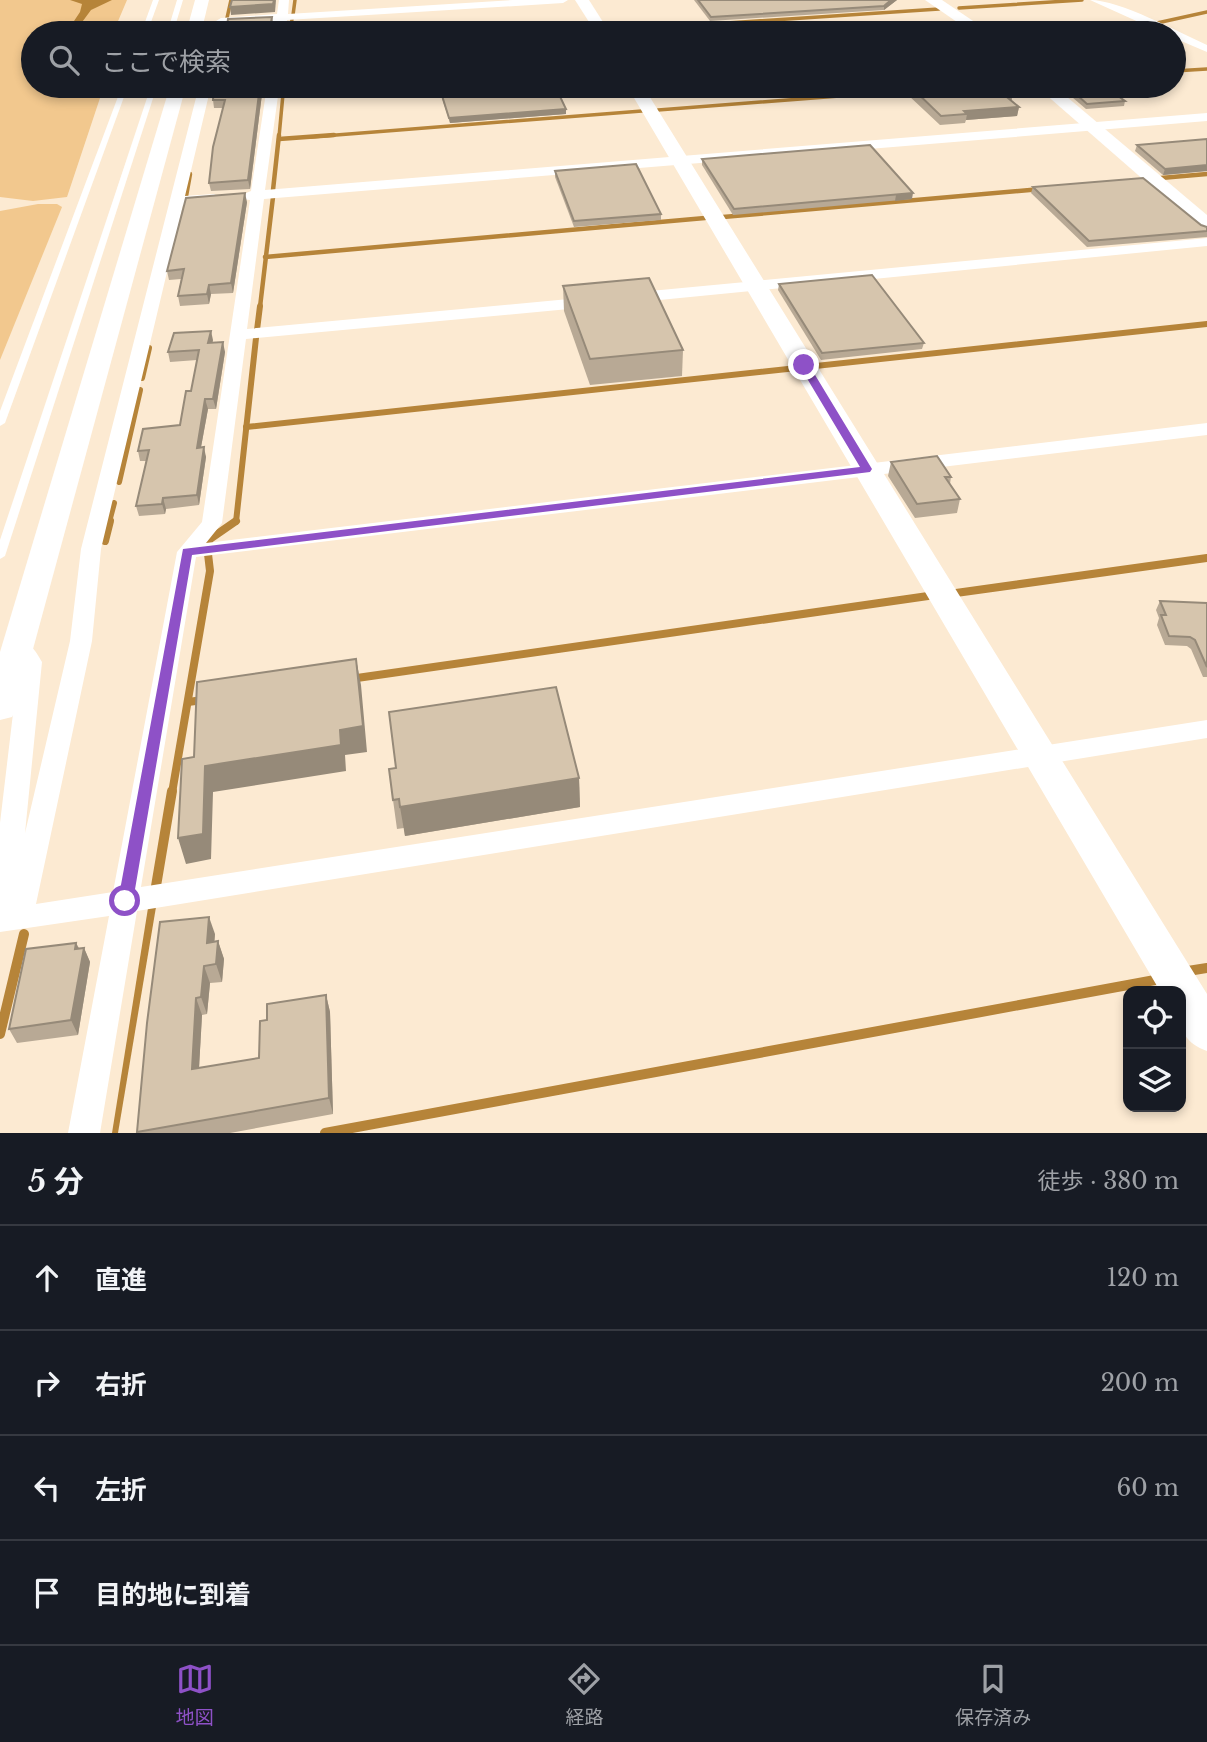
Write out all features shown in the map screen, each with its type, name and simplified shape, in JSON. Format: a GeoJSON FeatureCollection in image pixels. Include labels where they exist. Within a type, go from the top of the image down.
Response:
{"type":"FeatureCollection","features":[{"type":"Feature","properties":{"kind":"street"},"geometry":{"type":"LineString","coordinates":[[196,21],[202,0]]}},
{"type":"Feature","properties":{"kind":"street"},"geometry":{"type":"LineString","coordinates":[[282,21],[284,0]]}},
{"type":"Feature","properties":{"kind":"street"},"geometry":{"type":"LineString","coordinates":[[221,21],[222,16],[282,17],[563,0]]}},
{"type":"Feature","properties":{"kind":"street"},"geometry":{"type":"LineString","coordinates":[[582,0],[595,21]]}},
{"type":"Feature","properties":{"kind":"street"},"geometry":{"type":"LineString","coordinates":[[932,0],[964,21]]}},
{"type":"Feature","properties":{"kind":"street"},"geometry":{"type":"LineString","coordinates":[[1095,0],[1143,21]]}},
{"type":"Feature","properties":{"kind":"street"},"geometry":{"type":"LineString","coordinates":[[1186,40],[1207,49]]}},
{"type":"Feature","properties":{"kind":"street"},"geometry":{"type":"LineString","coordinates":[[0,708],[175,98]]}},
{"type":"Feature","properties":{"kind":"street"},"geometry":{"type":"LineString","coordinates":[[7,923],[81,641],[91,549],[202,98]]}},
{"type":"Feature","properties":{"kind":"street"},"geometry":{"type":"LineString","coordinates":[[84,1133],[144,898],[187,552],[212,523],[271,98]]}},
{"type":"Feature","properties":{"kind":"street"},"geometry":{"type":"LineString","coordinates":[[642,98],[1207,1032]]}},
{"type":"Feature","properties":{"kind":"street"},"geometry":{"type":"LineString","coordinates":[[1058,98],[1207,225]]}},
{"type":"Feature","properties":{"kind":"street"},"geometry":{"type":"LineString","coordinates":[[176,201],[1207,117]]}},
{"type":"Feature","properties":{"kind":"street"},"geometry":{"type":"LineString","coordinates":[[237,335],[1207,242]]}},
{"type":"Feature","properties":{"kind":"street"},"geometry":{"type":"LineString","coordinates":[[187,552],[1207,429]]}},
{"type":"Feature","properties":{"kind":"street"},"geometry":{"type":"LineString","coordinates":[[7,923],[31,662],[18,646]]}},
{"type":"Feature","properties":{"kind":"street"},"geometry":{"type":"LineString","coordinates":[[7,923],[144,898],[1207,729]]}},
{"type":"Feature","properties":{"kind":"lane"},"geometry":{"type":"LineString","coordinates":[[148,21],[156,0]]}},
{"type":"Feature","properties":{"kind":"lane"},"geometry":{"type":"LineString","coordinates":[[174,21],[180,0]]}},
{"type":"Feature","properties":{"kind":"lane"},"geometry":{"type":"LineString","coordinates":[[0,423],[121,98]]}},
{"type":"Feature","properties":{"kind":"lane"},"geometry":{"type":"LineString","coordinates":[[0,556],[151,98]]}},
{"type":"Feature","properties":{"kind":"shaded area"},"geometry":{"type":"Polygon","coordinates":[[[0,0],[127,0],[118,21],[21,21],[21,98],[100,98],[67,197],[33,201],[0,197],[0,0]]]}},
{"type":"Feature","properties":{"kind":"shaded area"},"geometry":{"type":"Polygon","coordinates":[[[70,0],[112,0],[91,10],[83,21],[74,21],[82,4],[70,0]]]}},
{"type":"Feature","properties":{"kind":"shaded area"},"geometry":{"type":"Polygon","coordinates":[[[38,204],[57,204],[62,207],[0,360],[0,211],[38,204]]]}},
{"type":"Feature","properties":{"kind":"shaded area"},"geometry":{"type":"Polygon","coordinates":[[[156,907],[118,1133],[112,1133],[148,908],[156,907]]]}},
{"type":"Feature","properties":{"kind":"building"},"geometry":{"type":"Polygon","coordinates":[[[232,0],[274,0],[273,4],[230,7],[232,0]]]}},
{"type":"Feature","properties":{"kind":"building"},"geometry":{"type":"Polygon","coordinates":[[[698,0],[891,0],[884,6],[711,17],[698,0]]]}},
{"type":"Feature","properties":{"kind":"building"},"geometry":{"type":"Polygon","coordinates":[[[272,17],[271,21],[228,19],[272,17]]]}},
{"type":"Feature","properties":{"kind":"building"},"geometry":{"type":"Polygon","coordinates":[[[258,98],[248,180],[209,183],[213,147],[225,100],[213,100],[258,98]]]}},
{"type":"Feature","properties":{"kind":"building"},"geometry":{"type":"Polygon","coordinates":[[[443,98],[561,98],[566,109],[449,118],[443,98]]]}},
{"type":"Feature","properties":{"kind":"building"},"geometry":{"type":"Polygon","coordinates":[[[922,98],[1008,98],[1019,107],[964,111],[967,114],[941,116],[922,98]]]}},
{"type":"Feature","properties":{"kind":"building"},"geometry":{"type":"Polygon","coordinates":[[[1080,98],[1121,98],[1125,101],[1087,104],[1080,98]]]}},
{"type":"Feature","properties":{"kind":"building"},"geometry":{"type":"Polygon","coordinates":[[[1207,139],[1207,165],[1165,169],[1137,145],[1207,139]]]}},
{"type":"Feature","properties":{"kind":"building"},"geometry":{"type":"Polygon","coordinates":[[[870,145],[913,193],[734,209],[702,159],[870,145]]]}},
{"type":"Feature","properties":{"kind":"building"},"geometry":{"type":"Polygon","coordinates":[[[636,164],[661,214],[574,221],[555,171],[636,164]]]}},
{"type":"Feature","properties":{"kind":"building"},"geometry":{"type":"Polygon","coordinates":[[[1143,178],[1207,227],[1207,231],[1089,241],[1033,187],[1143,178]]]}},
{"type":"Feature","properties":{"kind":"building"},"geometry":{"type":"Polygon","coordinates":[[[245,193],[231,283],[209,285],[207,294],[178,296],[184,269],[167,271],[186,198],[245,193]]]}},
{"type":"Feature","properties":{"kind":"building"},"geometry":{"type":"Polygon","coordinates":[[[872,275],[924,343],[822,353],[779,284],[872,275]]]}},
{"type":"Feature","properties":{"kind":"building"},"geometry":{"type":"Polygon","coordinates":[[[649,278],[683,350],[590,359],[563,286],[649,278]]]}},
{"type":"Feature","properties":{"kind":"building"},"geometry":{"type":"Polygon","coordinates":[[[211,331],[208,343],[223,342],[213,399],[205,399],[197,448],[204,447],[197,495],[163,498],[162,504],[136,506],[149,450],[138,451],[143,429],[180,425],[186,391],[191,391],[199,350],[168,352],[174,333],[211,331]]]}},
{"type":"Feature","properties":{"kind":"building"},"geometry":{"type":"Polygon","coordinates":[[[937,456],[951,477],[945,477],[960,499],[917,504],[891,462],[937,456]]]}},
{"type":"Feature","properties":{"kind":"building"},"geometry":{"type":"Polygon","coordinates":[[[1160,601],[1207,603],[1207,667],[1195,640],[1190,637],[1169,636],[1161,615],[1166,615],[1160,601]]]}},
{"type":"Feature","properties":{"kind":"building"},"geometry":{"type":"Polygon","coordinates":[[[356,659],[363,726],[340,730],[341,745],[205,766],[203,834],[178,838],[182,759],[194,757],[197,682],[356,659]]]}},
{"type":"Feature","properties":{"kind":"building"},"geometry":{"type":"Polygon","coordinates":[[[556,687],[579,778],[400,807],[399,799],[393,800],[389,769],[396,768],[389,712],[556,687]]]}},
{"type":"Feature","properties":{"kind":"building"},"geometry":{"type":"Polygon","coordinates":[[[209,917],[207,943],[218,941],[216,964],[204,966],[201,997],[196,998],[192,1069],[259,1058],[260,1021],[267,1020],[267,1004],[326,995],[329,1098],[137,1132],[160,922],[209,917]]]}},
{"type":"Feature","properties":{"kind":"building"},"geometry":{"type":"Polygon","coordinates":[[[76,943],[75,949],[84,948],[71,1020],[9,1029],[26,949],[76,943]]]}},
{"type":"Feature","properties":{"kind":"waterway"},"geometry":{"type":"LineString","coordinates":[[227,18],[231,0]]}},
{"type":"Feature","properties":{"kind":"waterway"},"geometry":{"type":"LineString","coordinates":[[293,15],[295,0]]}},
{"type":"Feature","properties":{"kind":"waterway"},"geometry":{"type":"LineString","coordinates":[[959,8],[1082,0]]}},
{"type":"Feature","properties":{"kind":"waterway"},"geometry":{"type":"LineString","coordinates":[[758,21],[939,9]]}},
{"type":"Feature","properties":{"kind":"waterway"},"geometry":{"type":"LineString","coordinates":[[1166,21],[1207,12]]}},
{"type":"Feature","properties":{"kind":"waterway"},"geometry":{"type":"LineString","coordinates":[[1186,70],[1207,69]]}},
{"type":"Feature","properties":{"kind":"waterway"},"geometry":{"type":"LineString","coordinates":[[279,137],[283,98]]}},
{"type":"Feature","properties":{"kind":"waterway"},"geometry":{"type":"LineString","coordinates":[[658,110],[813,98]]}},
{"type":"Feature","properties":{"kind":"waterway"},"geometry":{"type":"LineString","coordinates":[[311,137],[642,111]]}},
{"type":"Feature","properties":{"kind":"waterway"},"geometry":{"type":"LineString","coordinates":[[273,190],[279,135]]}},
{"type":"Feature","properties":{"kind":"waterway"},"geometry":{"type":"LineString","coordinates":[[279,139],[334,135]]}},
{"type":"Feature","properties":{"kind":"waterway"},"geometry":{"type":"LineString","coordinates":[[186,196],[190,174]]}},
{"type":"Feature","properties":{"kind":"waterway"},"geometry":{"type":"LineString","coordinates":[[1161,178],[1207,174]]}},
{"type":"Feature","properties":{"kind":"waterway"},"geometry":{"type":"LineString","coordinates":[[723,217],[1041,189]]}},
{"type":"Feature","properties":{"kind":"waterway"},"geometry":{"type":"LineString","coordinates":[[266,257],[273,197]]}},
{"type":"Feature","properties":{"kind":"waterway"},"geometry":{"type":"LineString","coordinates":[[266,257],[705,218]]}},
{"type":"Feature","properties":{"kind":"waterway"},"geometry":{"type":"LineString","coordinates":[[260,307],[266,257]]}},
{"type":"Feature","properties":{"kind":"waterway"},"geometry":{"type":"LineString","coordinates":[[257,330],[260,306]]}},
{"type":"Feature","properties":{"kind":"waterway"},"geometry":{"type":"LineString","coordinates":[[246,427],[1207,324]]}},
{"type":"Feature","properties":{"kind":"waterway"},"geometry":{"type":"LineString","coordinates":[[246,427],[256,338]]}},
{"type":"Feature","properties":{"kind":"waterway"},"geometry":{"type":"LineString","coordinates":[[142,378],[149,348]]}},
{"type":"Feature","properties":{"kind":"waterway"},"geometry":{"type":"LineString","coordinates":[[119,482],[140,390]]}},
{"type":"Feature","properties":{"kind":"waterway"},"geometry":{"type":"LineString","coordinates":[[236,522],[246,427]]}},
{"type":"Feature","properties":{"kind":"waterway"},"geometry":{"type":"LineString","coordinates":[[109,522],[114,503]]}},
{"type":"Feature","properties":{"kind":"waterway"},"geometry":{"type":"LineString","coordinates":[[105,541],[110,521]]}},
{"type":"Feature","properties":{"kind":"waterway"},"geometry":{"type":"LineString","coordinates":[[207,545],[210,539],[236,521]]}},
{"type":"Feature","properties":{"kind":"waterway"},"geometry":{"type":"LineString","coordinates":[[172,793],[210,571],[208,554]]}},
{"type":"Feature","properties":{"kind":"waterway"},"geometry":{"type":"LineString","coordinates":[[956,593],[1207,558]]}},
{"type":"Feature","properties":{"kind":"waterway"},"geometry":{"type":"LineString","coordinates":[[350,679],[928,596]]}},
{"type":"Feature","properties":{"kind":"waterway"},"geometry":{"type":"LineString","coordinates":[[188,702],[203,700]]}},
{"type":"Feature","properties":{"kind":"waterway"},"geometry":{"type":"LineString","coordinates":[[155,892],[172,791]]}},
{"type":"Feature","properties":{"kind":"waterway"},"geometry":{"type":"LineString","coordinates":[[0,1034],[24,934]]}},
{"type":"Feature","properties":{"kind":"waterway"},"geometry":{"type":"LineString","coordinates":[[1188,971],[1207,968]]}},
{"type":"Feature","properties":{"kind":"waterway"},"geometry":{"type":"LineString","coordinates":[[325,1133],[1155,980]]}},
{"type":"Feature","properties":{"kind":"route"},"geometry":{"type":"LineString","coordinates":[[125,901],[187,552],[866,469],[804,365]]}}]}
